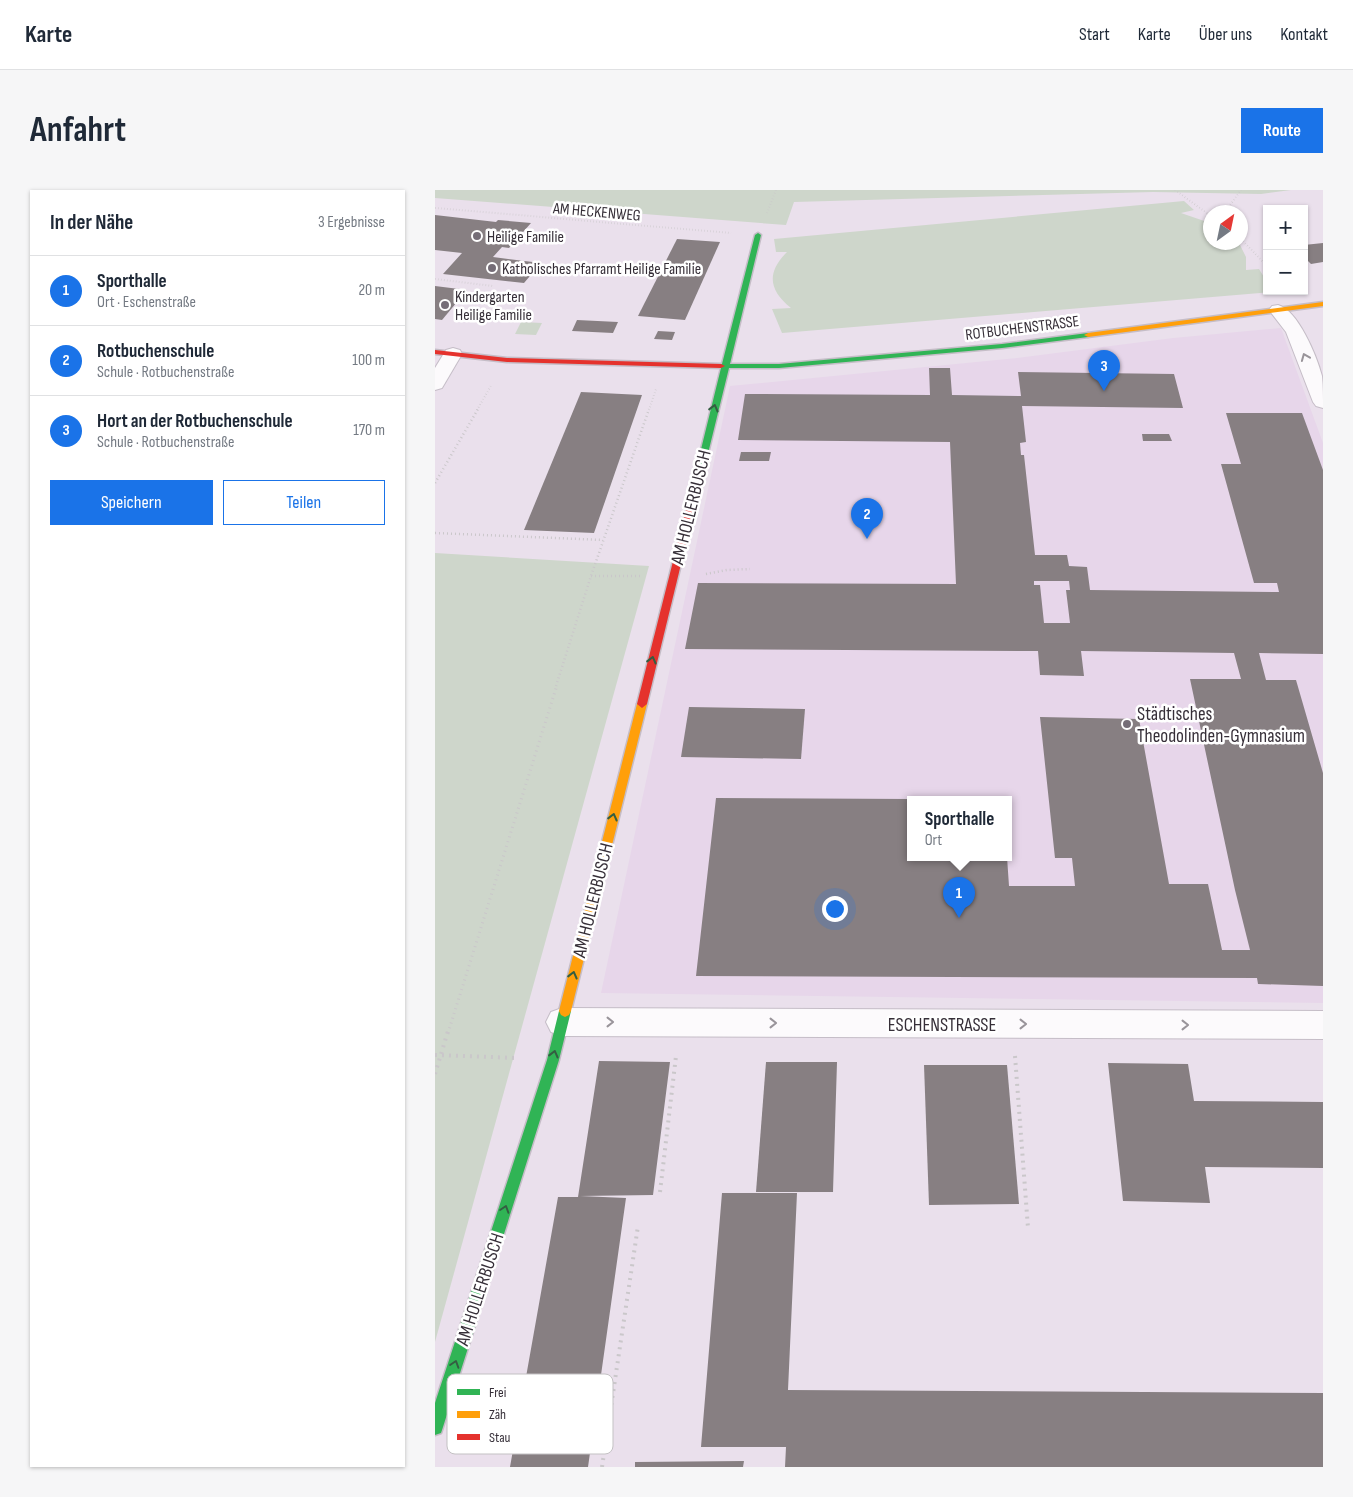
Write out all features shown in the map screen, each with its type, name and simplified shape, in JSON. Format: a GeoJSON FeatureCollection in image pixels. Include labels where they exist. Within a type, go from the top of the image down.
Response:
{"type":"FeatureCollection","features":[{"type":"Feature","properties":{"kind":"street","name":"AM HOLLERBUSCH"},"geometry":{"type":"LineString","coordinates":[[452,1374],[553,1060],[724,366],[758,236]]}},
{"type":"Feature","properties":{"kind":"street","name":"ROTBUCHENSTRASSE"},"geometry":{"type":"LineString","coordinates":[[724,366],[779,366],[1003,346],[1323,304]]}},
{"type":"Feature","properties":{"kind":"street"},"geometry":{"type":"LineString","coordinates":[[1278,310],[1295,331],[1323,402]]}},
{"type":"Feature","properties":{"kind":"street"},"geometry":{"type":"LineString","coordinates":[[435,384],[444,353],[507,360],[724,366]]}},
{"type":"Feature","properties":{"kind":"street","name":"ESCHENSTRASSE"},"geometry":{"type":"LineString","coordinates":[[561,1022],[1323,1025]]}},
{"type":"Feature","properties":{"kind":"street","name":"AM HOLLERBUSCH"},"geometry":{"type":"LineString","coordinates":[[435,1427],[447,1390]]}},
{"type":"Feature","properties":{"kind":"path"},"geometry":{"type":"LineString","coordinates":[[1175,190],[1203,210]]}},
{"type":"Feature","properties":{"kind":"path"},"geometry":{"type":"LineString","coordinates":[[1230,205],[1241,190]]}},
{"type":"Feature","properties":{"kind":"path","name":"AM HECKENWEG"},"geometry":{"type":"LineString","coordinates":[[435,208],[758,236]]}},
{"type":"Feature","properties":{"kind":"path"},"geometry":{"type":"LineString","coordinates":[[1248,246],[1263,262]]}},
{"type":"Feature","properties":{"kind":"path"},"geometry":{"type":"LineString","coordinates":[[435,279],[493,286]]}},
{"type":"Feature","properties":{"kind":"path"},"geometry":{"type":"LineString","coordinates":[[435,482],[507,360]]}},
{"type":"Feature","properties":{"kind":"path"},"geometry":{"type":"LineString","coordinates":[[435,1074],[603,540],[665,365]]}},
{"type":"Feature","properties":{"kind":"path"},"geometry":{"type":"LineString","coordinates":[[435,533],[603,540]]}},
{"type":"Feature","properties":{"kind":"path"},"geometry":{"type":"LineString","coordinates":[[435,1054],[553,1060]]}},
{"type":"Feature","properties":{"kind":"path"},"geometry":{"type":"LineString","coordinates":[[660,1192],[675,1063]]}},
{"type":"Feature","properties":{"kind":"path"},"geometry":{"type":"LineString","coordinates":[[1015,1065],[1028,1228]]}},
{"type":"Feature","properties":{"kind":"path"},"geometry":{"type":"LineString","coordinates":[[613,1395],[639,1226]]}},
{"type":"Feature","properties":{"kind":"path"},"geometry":{"type":"LineString","coordinates":[[602,1467],[604,1454]]}},
{"type":"Feature","properties":{"kind":"shaded area"},"geometry":{"type":"Polygon","coordinates":[[[435,190],[1291,190],[1261,194],[1153,192],[794,202],[786,225],[435,198],[435,190]]]}},
{"type":"Feature","properties":{"kind":"shaded area"},"geometry":{"type":"Polygon","coordinates":[[[1184,201],[1194,210],[1181,213],[1203,221],[1203,250],[1242,250],[1246,257],[1246,270],[1259,269],[1263,276],[1263,293],[782,333],[772,309],[791,308],[778,295],[773,281],[773,274],[780,260],[787,252],[776,252],[774,239],[1184,201]]]}},
{"type":"Feature","properties":{"kind":"shaded area"},"geometry":{"type":"Polygon","coordinates":[[[521,322],[542,323],[536,335],[515,334],[521,322]]]}},
{"type":"Feature","properties":{"kind":"shaded area","name":"Städtisches Theodolinden-Gymnasium"},"geometry":{"type":"Polygon","coordinates":[[[1281,328],[1323,443],[1323,1003],[601,993],[730,386],[1017,358],[1173,338],[1281,328]]]}},
{"type":"Feature","properties":{"kind":"shaded area"},"geometry":{"type":"Polygon","coordinates":[[[435,553],[649,566],[435,1342],[435,553]]]}},
{"type":"Feature","properties":{"kind":"building"},"geometry":{"type":"Polygon","coordinates":[[[435,215],[496,222],[498,220],[531,223],[509,248],[502,247],[493,257],[541,263],[524,283],[443,274],[462,253],[435,250],[435,215]]]}},
{"type":"Feature","properties":{"kind":"building"},"geometry":{"type":"Polygon","coordinates":[[[677,239],[720,242],[685,320],[638,316],[677,239]]]}},
{"type":"Feature","properties":{"kind":"building"},"geometry":{"type":"Polygon","coordinates":[[[1323,243],[1323,262],[1311,264],[1308,261],[1308,245],[1323,243]]]}},
{"type":"Feature","properties":{"kind":"building","name":"Kindergarten Heilige Familie"},"geometry":{"type":"Polygon","coordinates":[[[435,286],[467,290],[442,320],[435,319],[435,286]]]}},
{"type":"Feature","properties":{"kind":"building"},"geometry":{"type":"Polygon","coordinates":[[[577,320],[618,322],[613,333],[572,331],[577,320]]]}},
{"type":"Feature","properties":{"kind":"building"},"geometry":{"type":"Polygon","coordinates":[[[658,331],[675,332],[672,340],[654,339],[658,331]]]}},
{"type":"Feature","properties":{"kind":"building"},"geometry":{"type":"Polygon","coordinates":[[[929,368],[950,368],[952,395],[1021,396],[1018,372],[1174,374],[1183,408],[1022,406],[1026,442],[1020,443],[1021,455],[1024,455],[1035,555],[1067,555],[1069,566],[1087,567],[1090,590],[1279,592],[1277,583],[1254,583],[1221,464],[1241,464],[1226,413],[1302,413],[1323,470],[1323,654],[1259,653],[1266,680],[1296,680],[1323,773],[1323,986],[1258,984],[1257,978],[696,976],[716,798],[907,799],[907,861],[1007,861],[1009,886],[1075,886],[1072,858],[1055,858],[1040,717],[1139,719],[1169,884],[1208,884],[1222,950],[1250,950],[1235,890],[1190,679],[1241,679],[1234,653],[1081,651],[1084,676],[1040,675],[1038,651],[685,649],[698,583],[956,584],[950,442],[738,440],[745,394],[930,395],[929,368]],[[1034,581],[1034,585],[1040,585],[1044,623],[1070,623],[1066,590],[1070,590],[1069,581],[1034,581]]]}},
{"type":"Feature","properties":{"kind":"building"},"geometry":{"type":"Polygon","coordinates":[[[581,392],[642,395],[594,533],[524,530],[581,392]]]}},
{"type":"Feature","properties":{"kind":"building"},"geometry":{"type":"Polygon","coordinates":[[[1142,434],[1169,434],[1172,441],[1143,441],[1142,434]]]}},
{"type":"Feature","properties":{"kind":"building"},"geometry":{"type":"Polygon","coordinates":[[[741,452],[771,452],[769,461],[739,461],[741,452]]]}},
{"type":"Feature","properties":{"kind":"building"},"geometry":{"type":"Polygon","coordinates":[[[689,707],[805,709],[801,759],[681,757],[689,707]]]}},
{"type":"Feature","properties":{"kind":"building"},"geometry":{"type":"Polygon","coordinates":[[[599,1061],[670,1062],[653,1195],[580,1196],[626,1198],[601,1374],[527,1374],[558,1197],[578,1197],[599,1061]]]}},
{"type":"Feature","properties":{"kind":"building"},"geometry":{"type":"Polygon","coordinates":[[[766,1062],[837,1062],[833,1192],[756,1192],[766,1062]]]}},
{"type":"Feature","properties":{"kind":"building"},"geometry":{"type":"Polygon","coordinates":[[[1108,1063],[1188,1064],[1194,1101],[1323,1102],[1323,1168],[1205,1167],[1210,1203],[1123,1201],[1108,1063]]]}},
{"type":"Feature","properties":{"kind":"building"},"geometry":{"type":"Polygon","coordinates":[[[924,1065],[1007,1065],[1019,1204],[929,1205],[924,1065]]]}},
{"type":"Feature","properties":{"kind":"building"},"geometry":{"type":"Polygon","coordinates":[[[722,1193],[797,1193],[788,1390],[1323,1393],[1323,1467],[785,1467],[786,1447],[701,1447],[722,1193]]]}},
{"type":"Feature","properties":{"kind":"building"},"geometry":{"type":"Polygon","coordinates":[[[512,1454],[590,1454],[588,1467],[510,1467],[512,1454]]]}},
{"type":"Feature","properties":{"kind":"building"},"geometry":{"type":"Polygon","coordinates":[[[744,1461],[743,1467],[635,1467],[635,1462],[744,1461]]]}},
{"type":"Feature","properties":{"kind":"traffic: fast"},"geometry":{"type":"LineString","coordinates":[[696,486],[758,235]]}},
{"type":"Feature","properties":{"kind":"traffic: fast"},"geometry":{"type":"LineString","coordinates":[[721,366],[779,366],[1002,346],[1088,335]]}},
{"type":"Feature","properties":{"kind":"traffic: fast"},"geometry":{"type":"LineString","coordinates":[[452,1374],[553,1060],[565,1011]]}},
{"type":"Feature","properties":{"kind":"traffic: fast"},"geometry":{"type":"LineString","coordinates":[[435,1427],[447,1390]]}},
{"type":"Feature","properties":{"kind":"traffic: slow"},"geometry":{"type":"LineString","coordinates":[[1088,335],[1323,304]]}},
{"type":"Feature","properties":{"kind":"traffic: slow"},"geometry":{"type":"LineString","coordinates":[[565,1011],[642,704]]}},
{"type":"Feature","properties":{"kind":"traffic: jam"},"geometry":{"type":"LineString","coordinates":[[435,352],[507,360],[721,366]]}},
{"type":"Feature","properties":{"kind":"traffic: jam"},"geometry":{"type":"LineString","coordinates":[[642,704],[696,486]]}},
{"type":"Feature","properties":{"kind":"place","name":"Heilige Familie"},"geometry":{"type":"Point","coordinates":[477,236]}},
{"type":"Feature","properties":{"kind":"place","name":"Katholisches Pfarramt Heilige Familie"},"geometry":{"type":"Point","coordinates":[492,268]}},
{"type":"Feature","properties":{"kind":"place","name":"Kindergarten Heilige Familie"},"geometry":{"type":"Point","coordinates":[445,305]}},
{"type":"Feature","properties":{"kind":"place","name":"Hort an der Rotbuchenschule"},"geometry":{"type":"Point","coordinates":[1104,391]}},
{"type":"Feature","properties":{"kind":"place","name":"Rotbuchenschule"},"geometry":{"type":"Point","coordinates":[867,539]}},
{"type":"Feature","properties":{"kind":"place","name":"Städtisches Theodolinden-Gymnasium"},"geometry":{"type":"Point","coordinates":[1127,724]}},
{"type":"Feature","properties":{"kind":"place","name":"Sporthalle"},"geometry":{"type":"Point","coordinates":[959,918]}}]}
